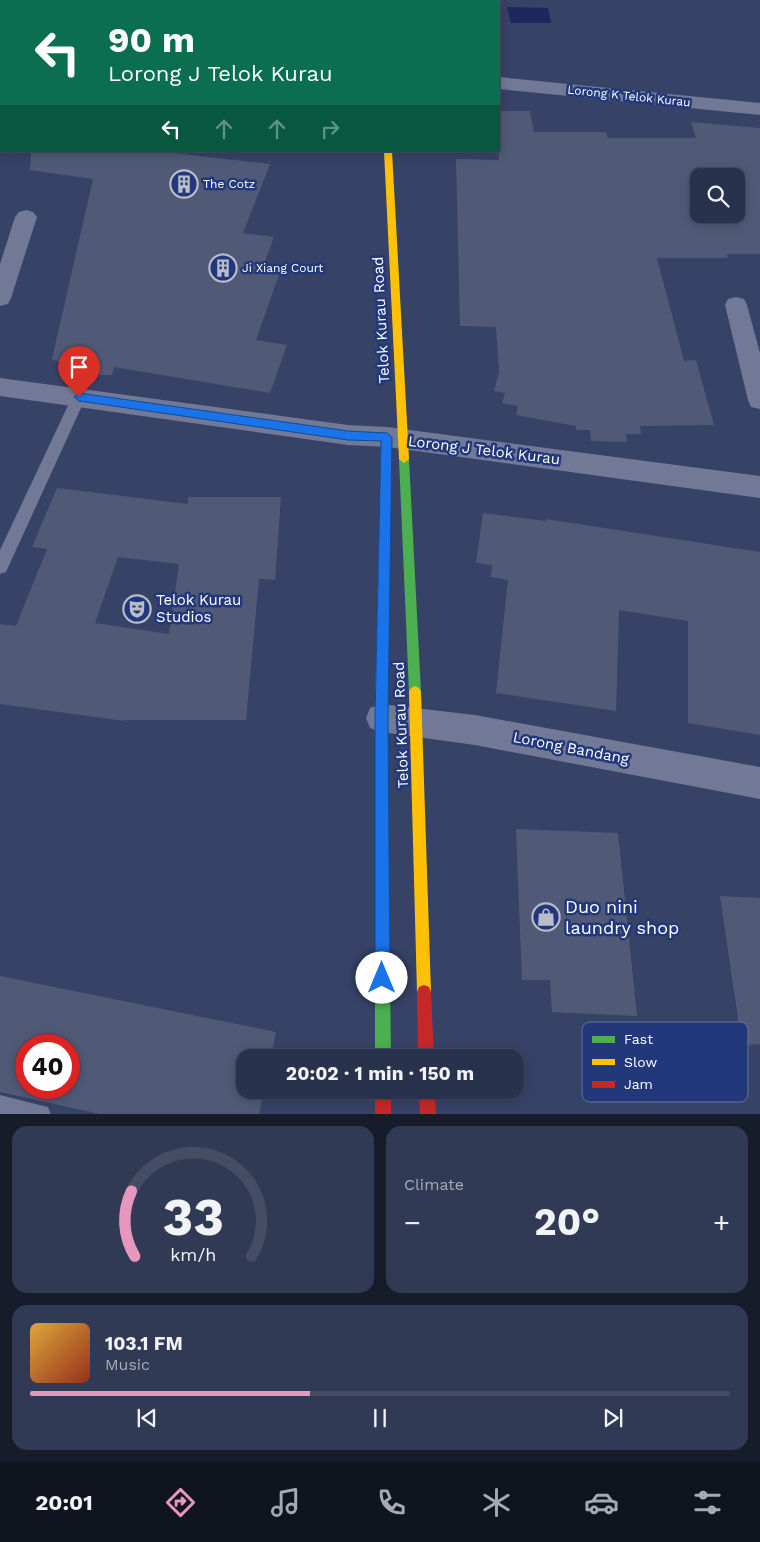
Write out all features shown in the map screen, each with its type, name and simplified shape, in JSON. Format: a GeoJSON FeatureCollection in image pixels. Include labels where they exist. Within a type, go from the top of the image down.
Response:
{"type":"FeatureCollection","features":[{"type":"Feature","properties":{"kind":"street","name":"Lorong K Telok Kurau"},"geometry":{"type":"LineString","coordinates":[[500,83],[760,110]]}},
{"type":"Feature","properties":{"kind":"street","name":"Telok Kurau Road"},"geometry":{"type":"LineString","coordinates":[[383,1049],[381,718],[392,435],[388,152]]}},
{"type":"Feature","properties":{"kind":"street"},"geometry":{"type":"LineString","coordinates":[[0,298],[26,217]]}},
{"type":"Feature","properties":{"kind":"street"},"geometry":{"type":"LineString","coordinates":[[736,305],[760,400]]}},
{"type":"Feature","properties":{"kind":"street","name":"Lorong J Telok Kurau"},"geometry":{"type":"LineString","coordinates":[[0,387],[348,436],[392,435],[760,486]]}},
{"type":"Feature","properties":{"kind":"street","name":"Telok Kurau Road"},"geometry":{"type":"LineString","coordinates":[[392,435],[417,722],[426,1049]]}},
{"type":"Feature","properties":{"kind":"street","name":"Lorong Bandang"},"geometry":{"type":"LineString","coordinates":[[381,718],[475,730],[760,783]]}},
{"type":"Feature","properties":{"kind":"street"},"geometry":{"type":"LineString","coordinates":[[383,1099],[383,1114]]}},
{"type":"Feature","properties":{"kind":"street"},"geometry":{"type":"LineString","coordinates":[[427,1099],[428,1114]]}},
{"type":"Feature","properties":{"kind":"lane"},"geometry":{"type":"LineString","coordinates":[[0,567],[79,397]]}},
{"type":"Feature","properties":{"kind":"lane"},"geometry":{"type":"LineString","coordinates":[[0,1106],[40,1114]]}},
{"type":"Feature","properties":{"kind":"water"},"geometry":{"type":"Polygon","coordinates":[[[507,7],[548,8],[551,23],[511,23],[507,7]]]}},
{"type":"Feature","properties":{"kind":"building"},"geometry":{"type":"Polygon","coordinates":[[[500,111],[530,111],[534,132],[606,132],[608,138],[696,138],[691,122],[760,128],[760,254],[727,254],[728,258],[657,258],[684,361],[696,360],[714,425],[640,426],[641,434],[626,434],[627,442],[591,441],[590,430],[576,430],[576,426],[516,415],[518,406],[502,403],[505,393],[494,391],[499,372],[496,327],[460,326],[456,159],[499,160],[500,111]]]}},
{"type":"Feature","properties":{"kind":"building"},"geometry":{"type":"Polygon","coordinates":[[[31,152],[165,152],[270,164],[243,233],[274,237],[263,267],[281,269],[256,340],[287,345],[270,393],[114,367],[112,375],[89,375],[52,359],[93,179],[30,170],[31,152]]]}},
{"type":"Feature","properties":{"kind":"building"},"geometry":{"type":"Polygon","coordinates":[[[57,488],[188,504],[188,497],[281,497],[275,580],[259,579],[246,720],[125,721],[0,704],[0,624],[16,626],[47,549],[32,547],[57,488]],[[118,557],[95,623],[169,634],[179,564],[118,557]]]}},
{"type":"Feature","properties":{"kind":"building"},"geometry":{"type":"Polygon","coordinates":[[[483,513],[546,521],[546,519],[760,552],[760,735],[688,723],[688,621],[619,610],[616,711],[496,693],[508,580],[491,577],[492,565],[476,563],[483,513]]]}},
{"type":"Feature","properties":{"kind":"building"},"geometry":{"type":"Polygon","coordinates":[[[516,829],[618,833],[637,1016],[552,1012],[550,980],[522,980],[516,829]]]}},
{"type":"Feature","properties":{"kind":"building"},"geometry":{"type":"Polygon","coordinates":[[[720,896],[760,898],[760,1044],[748,1045],[748,1022],[739,1022],[720,896]]]}},
{"type":"Feature","properties":{"kind":"building"},"geometry":{"type":"Polygon","coordinates":[[[0,976],[276,1032],[273,1049],[236,1049],[236,1099],[262,1099],[259,1114],[99,1114],[32,1099],[80,1099],[80,1034],[15,1034],[15,1095],[0,1092],[0,976]]]}},
{"type":"Feature","properties":{"kind":"traffic: fast"},"geometry":{"type":"LineString","coordinates":[[404,459],[415,692]]}},
{"type":"Feature","properties":{"kind":"traffic: fast"},"geometry":{"type":"LineString","coordinates":[[381,713],[383,1049]]}},
{"type":"Feature","properties":{"kind":"traffic: slow"},"geometry":{"type":"LineString","coordinates":[[388,152],[404,459]]}},
{"type":"Feature","properties":{"kind":"traffic: slow"},"geometry":{"type":"LineString","coordinates":[[381,713],[386,450]]}},
{"type":"Feature","properties":{"kind":"traffic: slow"},"geometry":{"type":"LineString","coordinates":[[415,692],[424,992]]}},
{"type":"Feature","properties":{"kind":"traffic: jam"},"geometry":{"type":"LineString","coordinates":[[424,992],[426,1049]]}},
{"type":"Feature","properties":{"kind":"traffic: jam"},"geometry":{"type":"LineString","coordinates":[[383,1099],[383,1114]]}},
{"type":"Feature","properties":{"kind":"traffic: jam"},"geometry":{"type":"LineString","coordinates":[[427,1099],[428,1114]]}},
{"type":"Feature","properties":{"kind":"place","name":"The Cotz"},"geometry":{"type":"Point","coordinates":[184,184]}},
{"type":"Feature","properties":{"kind":"place","name":"Ji Xiang Court"},"geometry":{"type":"Point","coordinates":[223,268]}},
{"type":"Feature","properties":{"kind":"place","name":"Telok Kurau Studios"},"geometry":{"type":"Point","coordinates":[137,609]}},
{"type":"Feature","properties":{"kind":"place","name":"Duo nini laundry shop"},"geometry":{"type":"Point","coordinates":[546,917]}},
{"type":"Feature","properties":{"kind":"route"},"geometry":{"type":"LineString","coordinates":[[79,397],[348,436],[387,437],[381,718],[382,978]]}}]}
